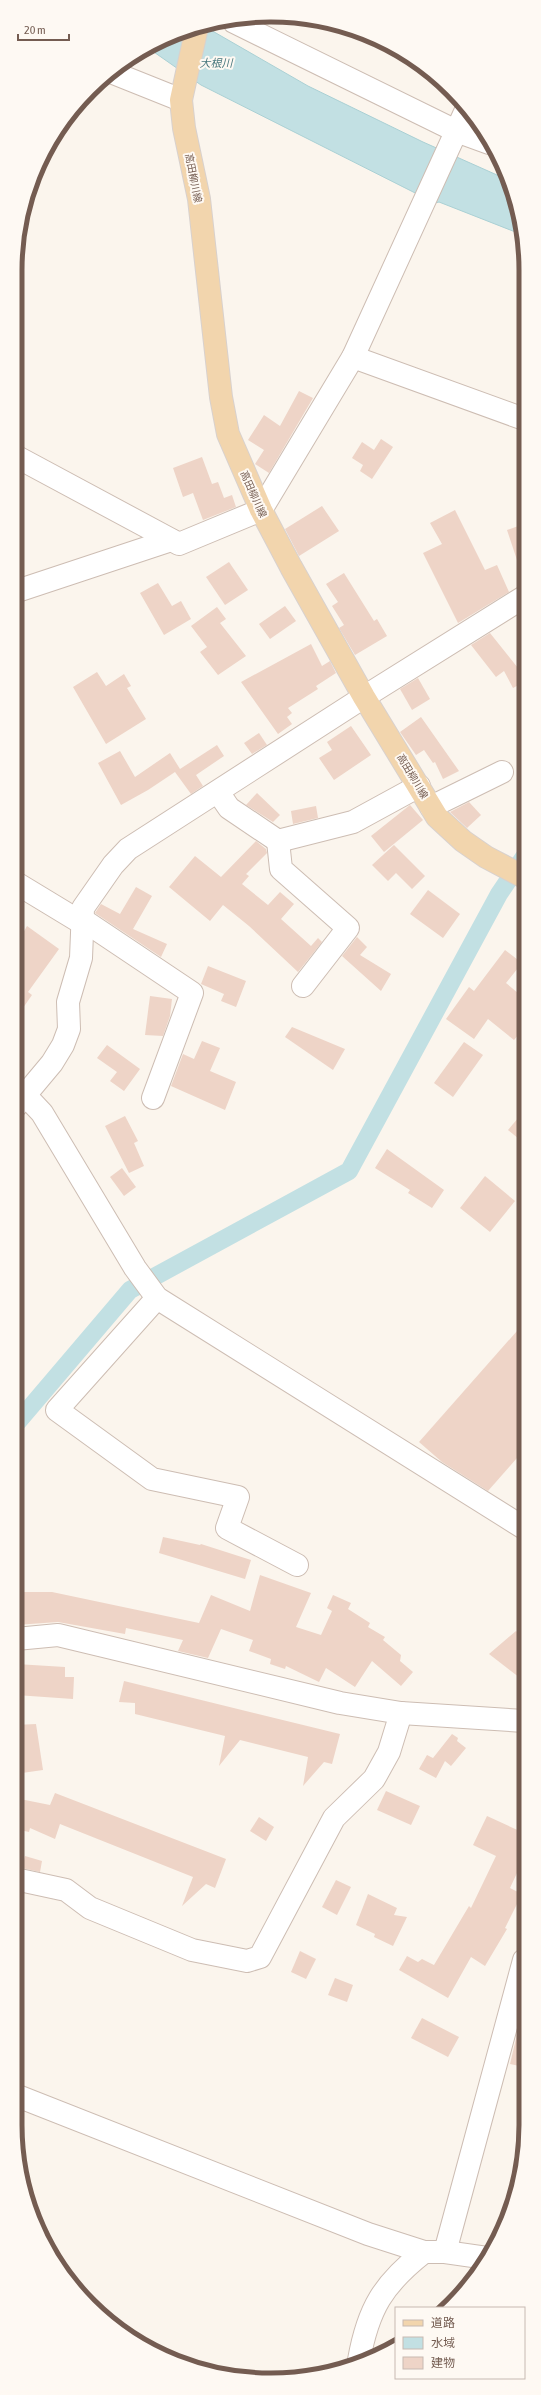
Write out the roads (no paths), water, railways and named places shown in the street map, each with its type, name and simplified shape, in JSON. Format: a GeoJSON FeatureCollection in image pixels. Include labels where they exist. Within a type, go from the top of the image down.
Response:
{"type":"FeatureCollection","features":[{"type":"Feature","properties":{"kind":"main road","name":"高田柳川線"},"geometry":{"type":"LineString","coordinates":[[197,33],[182,94],[184,128],[199,199],[221,397],[228,434],[261,510],[364,697],[437,817],[463,841],[486,857],[519,874]]}},
{"type":"Feature","properties":{"kind":"street"},"geometry":{"type":"LineString","coordinates":[[238,24],[454,135],[483,142]]}},
{"type":"Feature","properties":{"kind":"street"},"geometry":{"type":"LineString","coordinates":[[118,74],[182,94]]}},
{"type":"Feature","properties":{"kind":"street"},"geometry":{"type":"LineString","coordinates":[[22,460],[179,544],[261,510],[353,358],[464,114]]}},
{"type":"Feature","properties":{"kind":"street"},"geometry":{"type":"LineString","coordinates":[[353,358],[519,417]]}},
{"type":"Feature","properties":{"kind":"street"},"geometry":{"type":"LineString","coordinates":[[22,589],[171,540]]}},
{"type":"Feature","properties":{"kind":"street"},"geometry":{"type":"LineString","coordinates":[[22,1099],[52,1064],[65,1040],[68,1028],[68,1002],[81,958],[83,908],[113,865],[128,850],[364,697],[519,600]]}},
{"type":"Feature","properties":{"kind":"street"},"geometry":{"type":"LineString","coordinates":[[432,807],[502,772]]}},
{"type":"Feature","properties":{"kind":"street"},"geometry":{"type":"LineString","coordinates":[[278,842],[353,822],[419,786]]}},
{"type":"Feature","properties":{"kind":"street"},"geometry":{"type":"LineString","coordinates":[[218,792],[229,808],[278,842],[281,869],[348,928],[302,986]]}},
{"type":"Feature","properties":{"kind":"street"},"geometry":{"type":"LineString","coordinates":[[22,886],[83,922],[192,993],[153,1098]]}},
{"type":"Feature","properties":{"kind":"street"},"geometry":{"type":"LineString","coordinates":[[22,1104],[42,1113],[135,1268],[157,1298],[519,1525]]}},
{"type":"Feature","properties":{"kind":"street"},"geometry":{"type":"LineString","coordinates":[[157,1298],[57,1410],[152,1479],[238,1497],[227,1528],[297,1565]]}},
{"type":"Feature","properties":{"kind":"street"},"geometry":{"type":"LineString","coordinates":[[22,1638],[58,1635],[340,1703],[402,1713],[519,1721]]}},
{"type":"Feature","properties":{"kind":"street"},"geometry":{"type":"LineString","coordinates":[[22,1881],[66,1890],[90,1908],[192,1950],[247,1961],[260,1957],[334,1818],[374,1779],[389,1752],[402,1713]]}},
{"type":"Feature","properties":{"kind":"street"},"geometry":{"type":"LineString","coordinates":[[446,2252],[519,1979]]}},
{"type":"Feature","properties":{"kind":"street"},"geometry":{"type":"LineString","coordinates":[[22,2098],[368,2234],[424,2252],[446,2252],[481,2257]]}},
{"type":"Feature","properties":{"kind":"street"},"geometry":{"type":"LineString","coordinates":[[361,2356],[369,2320],[382,2292],[399,2272],[424,2252]]}},
{"type":"Feature","properties":{"kind":"water","name":"大根川"},"geometry":{"type":"Polygon","coordinates":[[[210,29],[308,86],[423,142],[501,177],[511,206],[516,232],[439,202],[435,203],[201,85],[153,52],[175,41],[210,29]]]}},
{"type":"Feature","properties":{"kind":"waterway"},"geometry":{"type":"LineString","coordinates":[[22,1417],[130,1290],[349,1171],[499,894],[519,864]]}}]}
